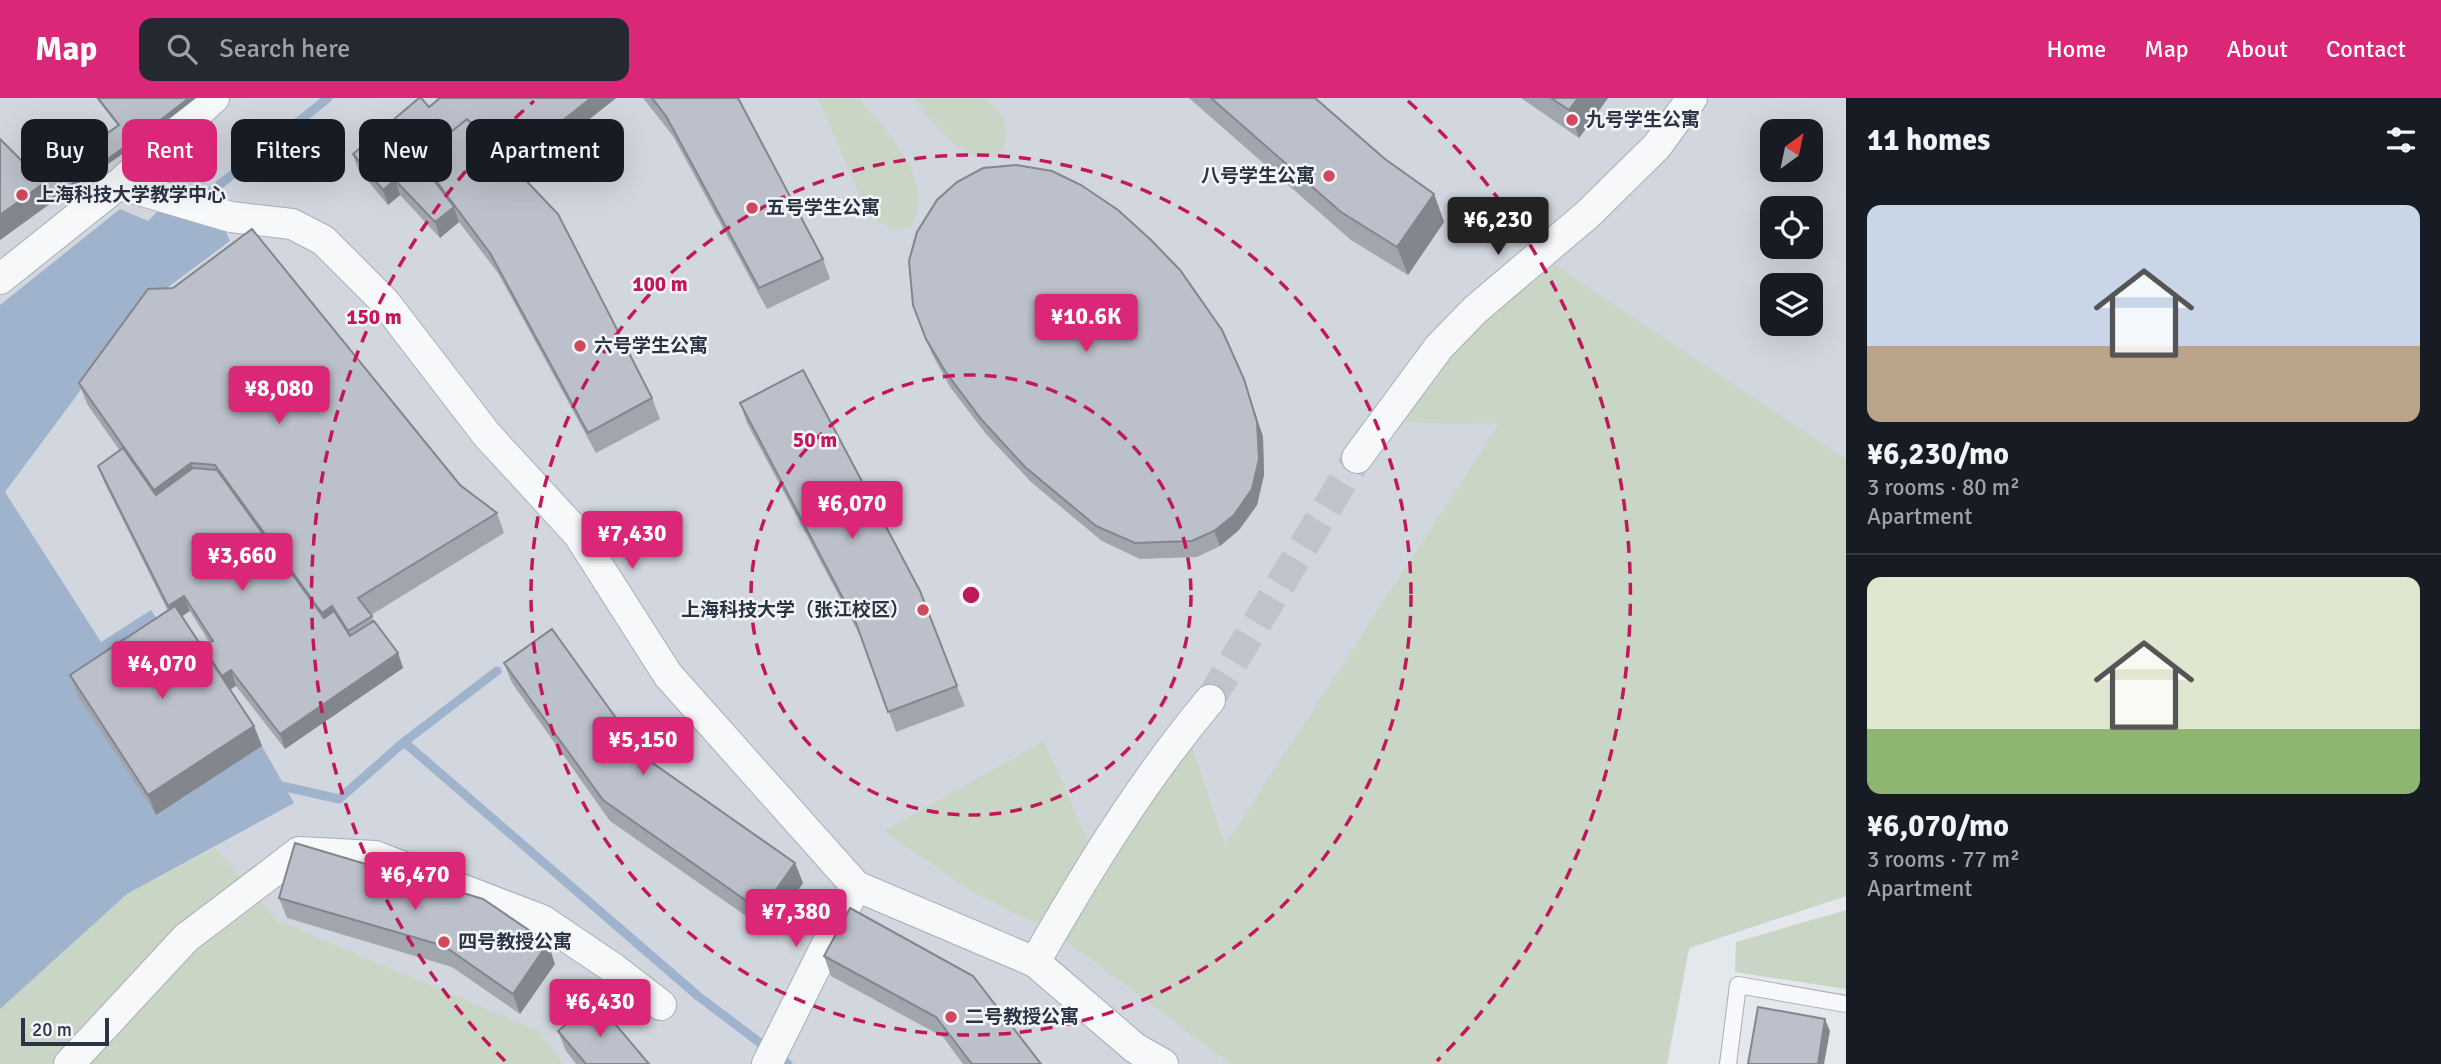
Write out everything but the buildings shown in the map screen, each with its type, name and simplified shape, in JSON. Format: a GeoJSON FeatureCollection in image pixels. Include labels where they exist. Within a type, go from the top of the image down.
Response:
{"type":"FeatureCollection","features":[{"type":"Feature","properties":{"kind":"street"},"geometry":{"type":"LineString","coordinates":[[0,279],[118,184],[214,98]]}},
{"type":"Feature","properties":{"kind":"street"},"geometry":{"type":"LineString","coordinates":[[1357,458],[1448,338],[1475,310],[1588,214],[1657,146],[1692,98]]}},
{"type":"Feature","properties":{"kind":"street"},"geometry":{"type":"LineString","coordinates":[[118,184],[231,217],[292,224],[323,240],[384,302],[487,435],[578,534],[668,675],[856,886],[1035,962],[1132,1056],[1163,1064]]}},
{"type":"Feature","properties":{"kind":"street"},"geometry":{"type":"LineString","coordinates":[[1035,962],[1084,875],[1186,728],[1209,700]]}},
{"type":"Feature","properties":{"kind":"street"},"geometry":{"type":"LineString","coordinates":[[69,1064],[186,938],[299,852],[375,856],[542,920],[614,968],[661,1005]]}},
{"type":"Feature","properties":{"kind":"street"},"geometry":{"type":"LineString","coordinates":[[767,1064],[856,886]]}},
{"type":"Feature","properties":{"kind":"lane"},"geometry":{"type":"LineString","coordinates":[[1728,1064],[1738,985],[1846,1004]]}},
{"type":"Feature","properties":{"kind":"shaded area","name":"上海科技大学（张江校区）"},"geometry":{"type":"Polygon","coordinates":[[[0,98],[1846,98],[1846,896],[1689,948],[1667,1064],[0,1064],[0,98]]]}},
{"type":"Feature","properties":{"kind":"green space"},"geometry":{"type":"Polygon","coordinates":[[[818,98],[859,98],[894,141],[912,173],[917,190],[917,207],[912,225],[895,230],[869,217],[818,98]]]}},
{"type":"Feature","properties":{"kind":"green space"},"geometry":{"type":"Polygon","coordinates":[[[913,98],[980,98],[989,102],[1001,115],[1006,131],[999,156],[985,157],[961,148],[939,130],[913,98]]]}},
{"type":"Feature","properties":{"kind":"green space"},"geometry":{"type":"Polygon","coordinates":[[[1540,255],[1846,459],[1846,896],[1689,948],[1667,1064],[1231,1064],[1052,931],[973,893],[884,831],[1044,741],[1095,858],[1186,728],[1225,845],[1499,424],[1387,422],[1540,255]]]}},
{"type":"Feature","properties":{"kind":"green space"},"geometry":{"type":"Polygon","coordinates":[[[216,848],[276,920],[539,1031],[563,1064],[0,1064],[0,1009],[127,894],[216,848]]]}},
{"type":"Feature","properties":{"kind":"green space"},"geometry":{"type":"Polygon","coordinates":[[[1846,910],[1846,989],[1735,972],[1736,942],[1846,910]]]}},
{"type":"Feature","properties":{"kind":"water"},"geometry":{"type":"Polygon","coordinates":[[[162,207],[222,223],[230,241],[144,305],[5,492],[101,642],[151,610],[168,636],[156,815],[262,746],[294,803],[127,894],[0,1009],[0,305],[120,209],[148,221],[162,207]]]}},
{"type":"Feature","properties":{"kind":"waterway"},"geometry":{"type":"LineString","coordinates":[[198,202],[328,98]]}},
{"type":"Feature","properties":{"kind":"waterway"},"geometry":{"type":"LineString","coordinates":[[404,742],[497,671]]}},
{"type":"Feature","properties":{"kind":"waterway"},"geometry":{"type":"LineString","coordinates":[[273,784],[339,799],[404,742],[698,996],[788,1064]]}},
{"type":"Feature","properties":{"kind":"tunnel"},"geometry":{"type":"LineString","coordinates":[[1210,700],[1357,458]]}},
{"type":"Feature","properties":{"kind":"place","name":"九号学生公寓"},"geometry":{"type":"Point","coordinates":[1572,120]}},
{"type":"Feature","properties":{"kind":"place","name":"八号学生公寓"},"geometry":{"type":"Point","coordinates":[1329,176]}},
{"type":"Feature","properties":{"kind":"place","name":"上海科技大学教学中心"},"geometry":{"type":"Point","coordinates":[22,195]}},
{"type":"Feature","properties":{"kind":"place","name":"五号学生公寓"},"geometry":{"type":"Point","coordinates":[752,208]}},
{"type":"Feature","properties":{"kind":"place","name":"六号学生公寓"},"geometry":{"type":"Point","coordinates":[580,346]}},
{"type":"Feature","properties":{"kind":"place","name":"上海科技大学（张江校区）"},"geometry":{"type":"Point","coordinates":[923,610]}},
{"type":"Feature","properties":{"kind":"place","name":"四号教授公寓"},"geometry":{"type":"Point","coordinates":[444,942]}},
{"type":"Feature","properties":{"kind":"place","name":"二号教授公寓"},"geometry":{"type":"Point","coordinates":[951,1017]}}]}
